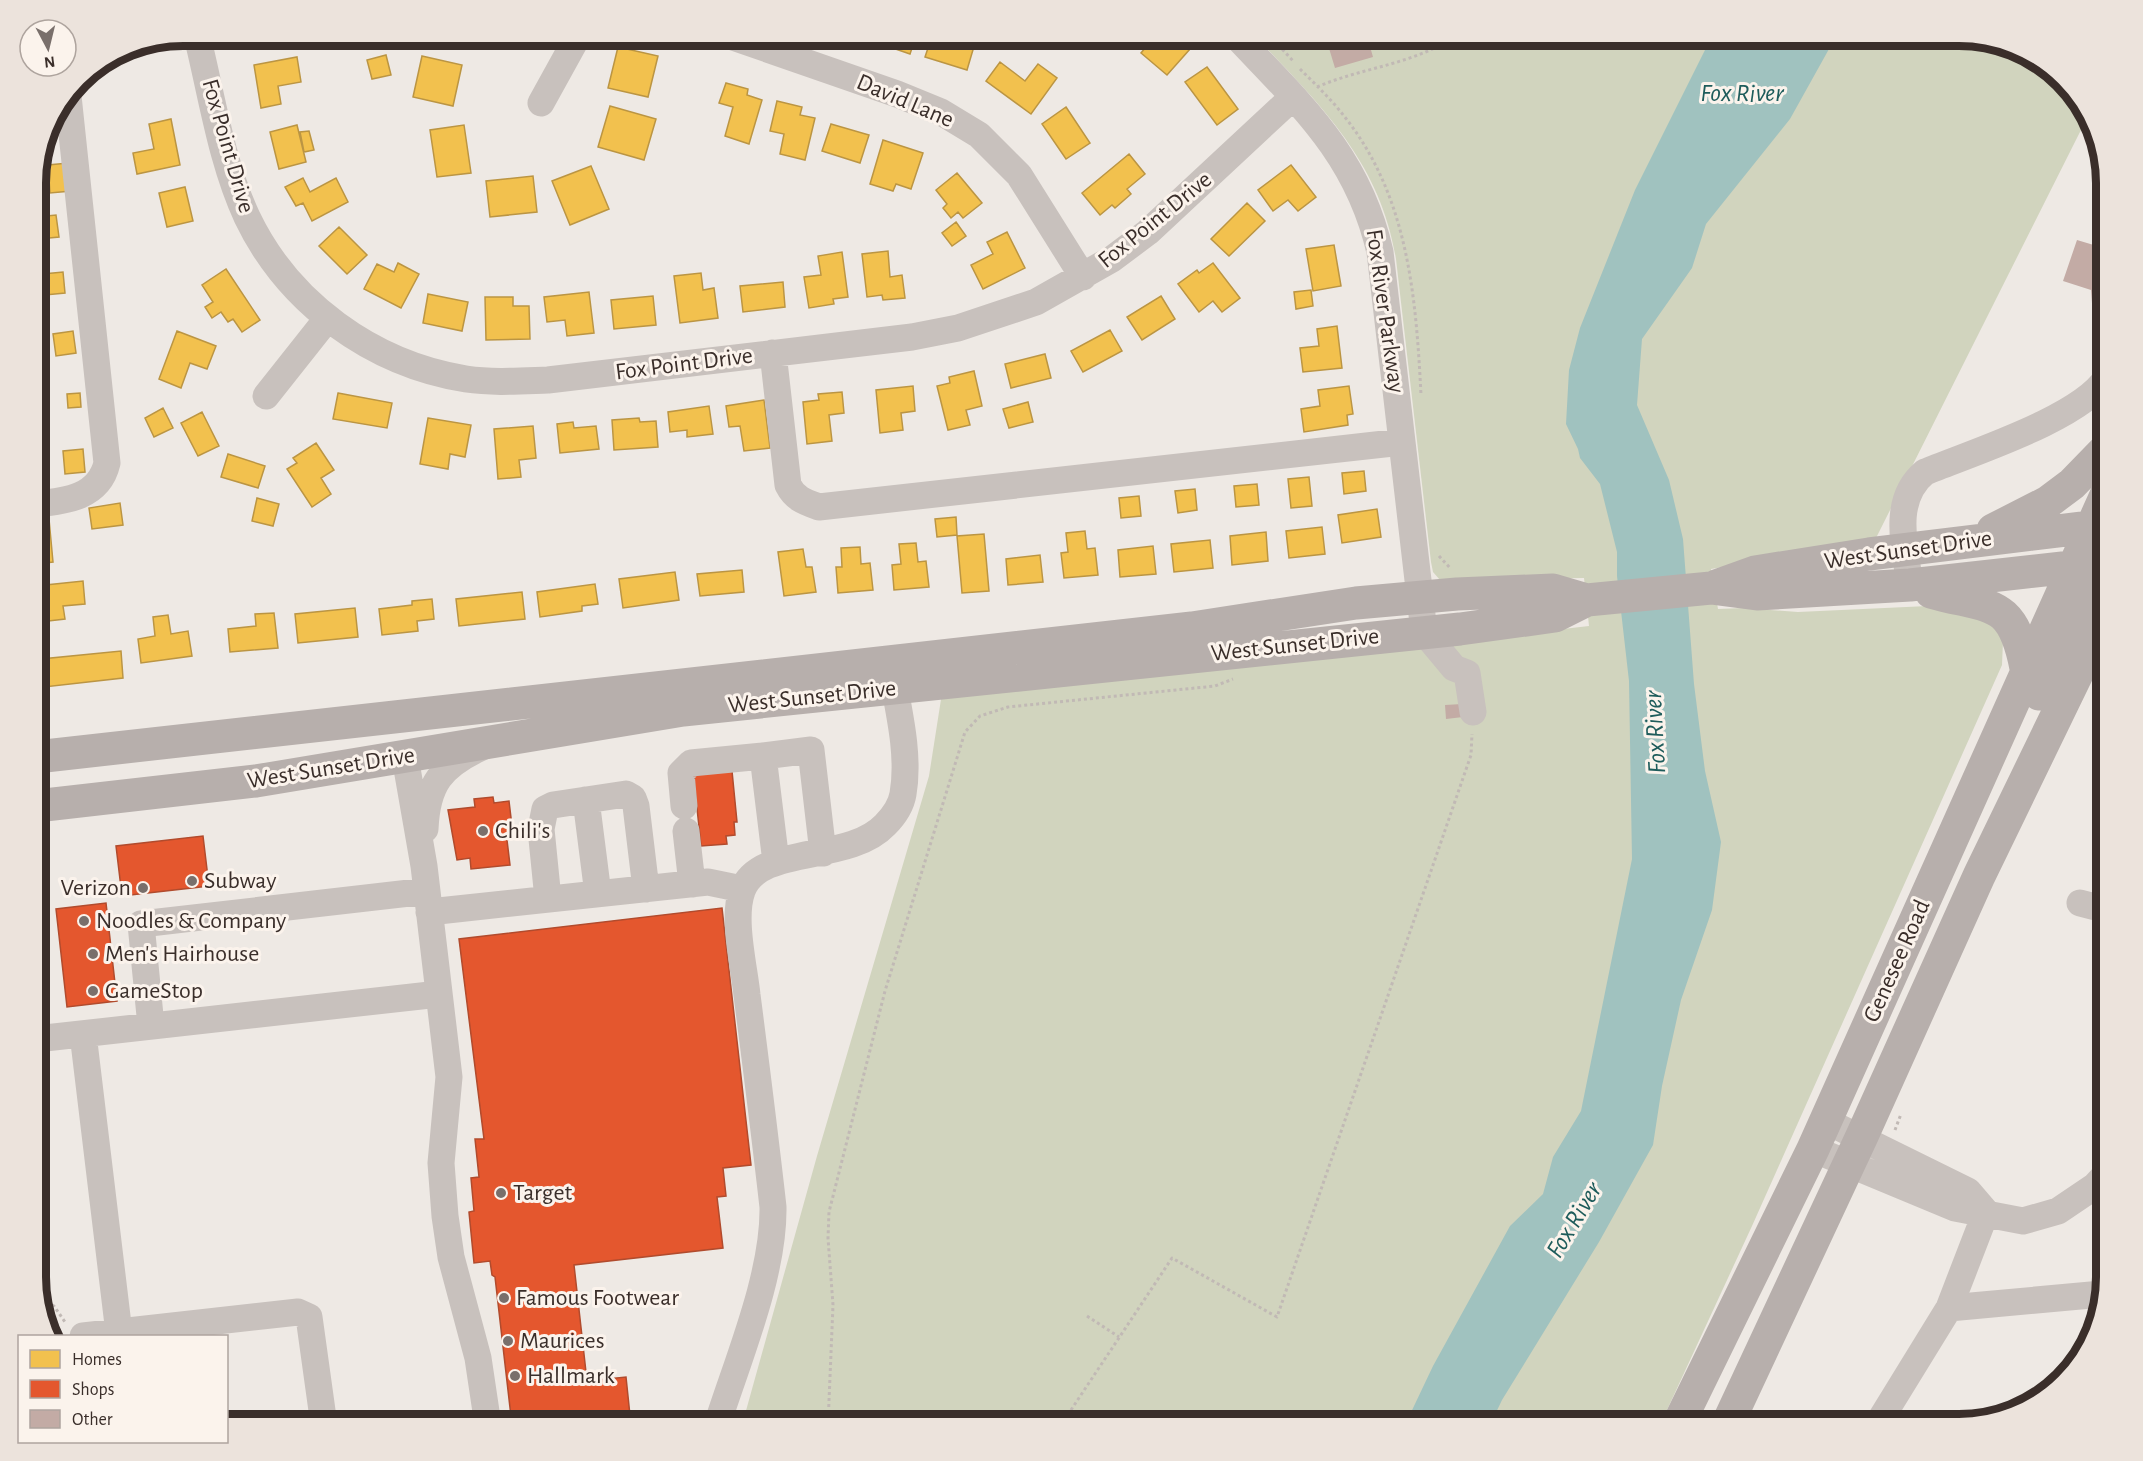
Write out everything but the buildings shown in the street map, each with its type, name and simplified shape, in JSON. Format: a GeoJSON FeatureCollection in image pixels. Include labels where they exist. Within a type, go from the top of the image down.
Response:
{"type":"FeatureCollection","features":[{"type":"Feature","properties":{"kind":"main road"},"geometry":{"type":"LineString","coordinates":[[1969,541],[2048,502],[2072,484],[2096,459]]}},
{"type":"Feature","properties":{"kind":"main road","name":"West Sunset Drive"},"geometry":{"type":"LineString","coordinates":[[1711,588],[1755,572],[1905,549],[2096,526]]}},
{"type":"Feature","properties":{"kind":"main road","name":"Genesee Road"},"geometry":{"type":"LineString","coordinates":[[1683,1414],[1820,1135],[2026,668],[2093,565],[2096,546]]}},
{"type":"Feature","properties":{"kind":"main road","name":"West Sunset Drive"},"geometry":{"type":"LineString","coordinates":[[47,756],[548,700],[1424,632],[1555,616],[1587,600],[1711,588],[1757,594],[1910,585],[2093,565]]}},
{"type":"Feature","properties":{"kind":"main road"},"geometry":{"type":"LineString","coordinates":[[1979,876],[1983,814],[2081,610],[2093,565]]}},
{"type":"Feature","properties":{"kind":"main road"},"geometry":{"type":"LineString","coordinates":[[1910,585],[1951,598],[1982,603],[2005,615],[2020,638],[2026,668]]}},
{"type":"Feature","properties":{"kind":"main road","name":"West Sunset Drive"},"geometry":{"type":"LineString","coordinates":[[47,805],[256,780],[405,757],[892,674],[1356,603],[1457,594],[1553,590],[1587,600]]}},
{"type":"Feature","properties":{"kind":"main road","name":"Genesee Road"},"geometry":{"type":"LineString","coordinates":[[1731,1414],[1855,1151],[1979,876],[2096,635]]}},
{"type":"Feature","properties":{"kind":"main road"},"geometry":{"type":"LineString","coordinates":[[2082,664],[2096,652]]}},
{"type":"Feature","properties":{"kind":"main road"},"geometry":{"type":"LineString","coordinates":[[405,757],[453,726],[507,717],[548,700]]}},
{"type":"Feature","properties":{"kind":"main road"},"geometry":{"type":"LineString","coordinates":[[346,766],[375,748],[410,742],[422,734],[423,714]]}},
{"type":"Feature","properties":{"kind":"street","name":"Fox Point Drive"},"geometry":{"type":"LineString","coordinates":[[199,46],[227,162],[247,216],[273,260],[327,319],[364,344],[430,371],[466,379],[503,382],[548,380],[912,337],[958,328],[1036,302],[1112,259],[1148,232],[1305,92]]}},
{"type":"Feature","properties":{"kind":"street"},"geometry":{"type":"LineString","coordinates":[[541,103],[573,46]]}},
{"type":"Feature","properties":{"kind":"street","name":"David Lane"},"geometry":{"type":"LineString","coordinates":[[759,46],[908,98],[940,112],[979,135],[1019,175],[1083,277]]}},
{"type":"Feature","properties":{"kind":"street","name":"Fox River Parkway"},"geometry":{"type":"LineString","coordinates":[[1248,46],[1305,92],[1327,134],[1353,174],[1374,225],[1380,252],[1424,632]]}},
{"type":"Feature","properties":{"kind":"street"},"geometry":{"type":"LineString","coordinates":[[47,502],[88,493],[105,472],[107,463],[69,108]]}},
{"type":"Feature","properties":{"kind":"street"},"geometry":{"type":"LineString","coordinates":[[266,396],[327,319]]}},
{"type":"Feature","properties":{"kind":"street"},"geometry":{"type":"LineString","coordinates":[[773,353],[788,485],[793,494],[804,502],[819,507],[1402,442]]}},
{"type":"Feature","properties":{"kind":"street"},"geometry":{"type":"LineString","coordinates":[[1910,585],[1905,549],[1904,506],[1907,492],[1915,480],[1925,472],[2067,412],[2088,399],[2096,390]]}},
{"type":"Feature","properties":{"kind":"street"},"geometry":{"type":"LineString","coordinates":[[1424,632],[1454,668],[1467,673],[1473,712]]}},
{"type":"Feature","properties":{"kind":"street"},"geometry":{"type":"LineString","coordinates":[[720,1414],[764,1277],[774,1229],[774,1207],[743,956],[739,913],[742,889],[754,874],[776,862],[792,856],[823,853],[857,844],[876,835],[894,816],[903,797],[903,748],[892,674]]}},
{"type":"Feature","properties":{"kind":"street"},"geometry":{"type":"LineString","coordinates":[[427,890],[425,823],[430,788],[453,763],[491,742]]}},
{"type":"Feature","properties":{"kind":"street"},"geometry":{"type":"LineString","coordinates":[[693,884],[681,773],[691,763],[811,750],[823,853]]}},
{"type":"Feature","properties":{"kind":"street"},"geometry":{"type":"LineString","coordinates":[[763,756],[776,862]]}},
{"type":"Feature","properties":{"kind":"street"},"geometry":{"type":"LineString","coordinates":[[405,757],[427,890],[449,1077],[441,1163],[445,1216],[451,1257],[478,1358],[486,1414]]}},
{"type":"Feature","properties":{"kind":"street"},"geometry":{"type":"LineString","coordinates":[[548,899],[541,818],[545,809],[553,805],[626,794],[633,798],[646,889]]}},
{"type":"Feature","properties":{"kind":"street"},"geometry":{"type":"LineString","coordinates":[[586,800],[598,894]]}},
{"type":"Feature","properties":{"kind":"street"},"geometry":{"type":"LineString","coordinates":[[151,1026],[141,924],[427,890],[548,899],[708,882],[742,889]]}},
{"type":"Feature","properties":{"kind":"street"},"geometry":{"type":"LineString","coordinates":[[2080,903],[2096,907]]}},
{"type":"Feature","properties":{"kind":"street"},"geometry":{"type":"LineString","coordinates":[[47,1038],[439,994]]}},
{"type":"Feature","properties":{"kind":"street"},"geometry":{"type":"LineString","coordinates":[[83,1034],[119,1333]]}},
{"type":"Feature","properties":{"kind":"street"},"geometry":{"type":"LineString","coordinates":[[1820,1135],[1855,1151],[1955,1208],[1986,1212],[2023,1221],[2058,1211],[2096,1189]]}},
{"type":"Feature","properties":{"kind":"street"},"geometry":{"type":"LineString","coordinates":[[1884,1414],[1949,1308],[1986,1212]]}},
{"type":"Feature","properties":{"kind":"street"},"geometry":{"type":"LineString","coordinates":[[1949,1308],[2095,1295]]}},
{"type":"Feature","properties":{"kind":"street"},"geometry":{"type":"LineString","coordinates":[[75,1331],[119,1333],[298,1312],[309,1317],[322,1414]]}},
{"type":"Feature","properties":{"kind":"path"},"geometry":{"type":"LineString","coordinates":[[1276,46],[1305,92],[1345,117],[1370,154],[1389,189],[1398,216],[1408,264],[1419,353],[1421,404]]}},
{"type":"Feature","properties":{"kind":"path"},"geometry":{"type":"LineString","coordinates":[[1305,92],[1398,63],[1439,46]]}},
{"type":"Feature","properties":{"kind":"path"},"geometry":{"type":"LineString","coordinates":[[1438,554],[1442,562],[1455,572],[1457,594]]}},
{"type":"Feature","properties":{"kind":"path"},"geometry":{"type":"LineString","coordinates":[[828,1414],[833,1305],[828,1238],[829,1212],[885,991],[965,732],[980,716],[1008,707],[1215,686],[1241,676]]}},
{"type":"Feature","properties":{"kind":"path"},"geometry":{"type":"LineString","coordinates":[[1068,1414],[1172,1258],[1277,1317],[1471,755]]}},
{"type":"Feature","properties":{"kind":"path"},"geometry":{"type":"LineString","coordinates":[[49,1304],[75,1331]]}},
{"type":"Feature","properties":{"kind":"path"},"geometry":{"type":"LineString","coordinates":[[1087,1316],[1119,1337]]}},
{"type":"Feature","properties":{"kind":"green space"},"geometry":{"type":"Polygon","coordinates":[[[1264,46],[1960,46],[1995,51],[2012,57],[2050,80],[2063,93],[2083,126],[1874,542],[1711,569],[1718,609],[1744,608],[1798,612],[1928,606],[1985,614],[2003,641],[2002,665],[1752,1226],[1665,1414],[745,1414],[817,1156],[929,776],[942,693],[1426,645],[1589,626],[1584,578],[1440,580],[1433,572],[1396,259],[1388,224],[1361,164],[1344,137],[1302,86],[1264,46]]]}},
{"type":"Feature","properties":{"kind":"water","name":"Fox River"},"geometry":{"type":"Polygon","coordinates":[[[1707,46],[1833,46],[1829,49],[1790,119],[1706,224],[1692,268],[1642,339],[1637,405],[1669,480],[1683,539],[1694,684],[1705,771],[1721,842],[1712,910],[1681,1000],[1662,1086],[1653,1145],[1599,1242],[1495,1414],[1410,1414],[1433,1366],[1510,1226],[1543,1194],[1553,1157],[1581,1111],[1632,859],[1629,681],[1617,576],[1617,552],[1600,484],[1580,458],[1566,424],[1569,370],[1580,328],[1635,190],[1707,46]]]}},
{"type":"Feature","properties":{"kind":"place","name":"Chili's"},"geometry":{"type":"Point","coordinates":[483,831]}},
{"type":"Feature","properties":{"kind":"place","name":"Subway"},"geometry":{"type":"Point","coordinates":[192,881]}},
{"type":"Feature","properties":{"kind":"place","name":"Verizon"},"geometry":{"type":"Point","coordinates":[143,888]}},
{"type":"Feature","properties":{"kind":"place","name":"Noodles & Company"},"geometry":{"type":"Point","coordinates":[84,921]}},
{"type":"Feature","properties":{"kind":"place","name":"Men's Hairhouse"},"geometry":{"type":"Point","coordinates":[93,954]}},
{"type":"Feature","properties":{"kind":"place","name":"GameStop"},"geometry":{"type":"Point","coordinates":[93,991]}},
{"type":"Feature","properties":{"kind":"place","name":"Target"},"geometry":{"type":"Point","coordinates":[501,1193]}},
{"type":"Feature","properties":{"kind":"place","name":"Famous Footwear"},"geometry":{"type":"Point","coordinates":[504,1298]}},
{"type":"Feature","properties":{"kind":"place","name":"Maurices"},"geometry":{"type":"Point","coordinates":[508,1341]}},
{"type":"Feature","properties":{"kind":"place","name":"Hallmark"},"geometry":{"type":"Point","coordinates":[515,1376]}}]}
